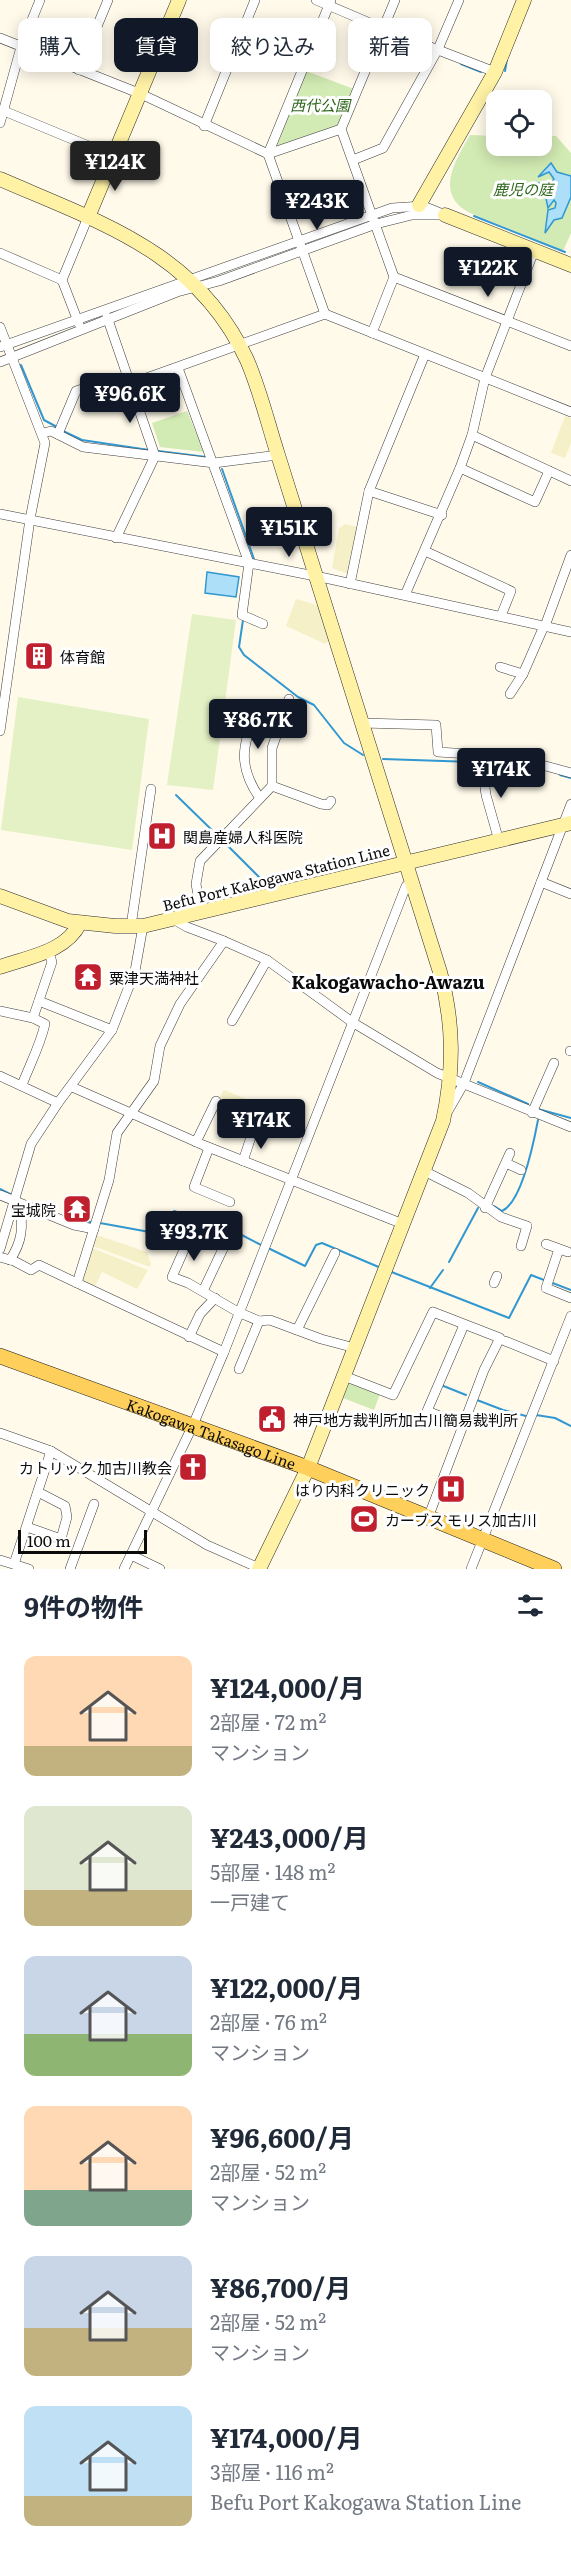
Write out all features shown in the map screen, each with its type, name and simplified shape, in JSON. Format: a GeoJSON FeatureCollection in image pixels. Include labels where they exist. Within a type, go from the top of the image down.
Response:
{"type":"FeatureCollection","features":[{"type":"Feature","properties":{"kind":"main road","name":"Kakogawa Takasago Line"},"geometry":{"type":"LineString","coordinates":[[0,1356],[308,1467],[554,1569]]}},
{"type":"Feature","properties":{"kind":"street"},"geometry":{"type":"LineString","coordinates":[[33,18],[40,0]]}},
{"type":"Feature","properties":{"kind":"street"},"geometry":{"type":"LineString","coordinates":[[101,18],[108,0]]}},
{"type":"Feature","properties":{"kind":"street"},"geometry":{"type":"LineString","coordinates":[[81,330],[62,280],[179,0]]}},
{"type":"Feature","properties":{"kind":"street"},"geometry":{"type":"LineString","coordinates":[[204,126],[255,0]]}},
{"type":"Feature","properties":{"kind":"street"},"geometry":{"type":"LineString","coordinates":[[316,0],[330,3],[361,18]]}},
{"type":"Feature","properties":{"kind":"street"},"geometry":{"type":"LineString","coordinates":[[388,18],[395,0]]}},
{"type":"Feature","properties":{"kind":"street"},"geometry":{"type":"LineString","coordinates":[[352,160],[383,148],[438,49],[459,0]]}},
{"type":"Feature","properties":{"kind":"street"},"geometry":{"type":"LineString","coordinates":[[422,206],[495,72],[524,0]]}},
{"type":"Feature","properties":{"kind":"street"},"geometry":{"type":"LineString","coordinates":[[325,314],[268,154],[330,3]]}},
{"type":"Feature","properties":{"kind":"street"},"geometry":{"type":"LineString","coordinates":[[0,38],[18,47]]}},
{"type":"Feature","properties":{"kind":"street"},"geometry":{"type":"LineString","coordinates":[[432,47],[495,72]]}},
{"type":"Feature","properties":{"kind":"street"},"geometry":{"type":"LineString","coordinates":[[0,123],[18,58]]}},
{"type":"Feature","properties":{"kind":"street"},"geometry":{"type":"LineString","coordinates":[[84,72],[141,94],[204,126],[268,154],[341,129]]}},
{"type":"Feature","properties":{"kind":"street"},"geometry":{"type":"LineString","coordinates":[[366,72],[341,129],[394,277],[372,333]]}},
{"type":"Feature","properties":{"kind":"street"},"geometry":{"type":"LineString","coordinates":[[3,111],[113,156]]}},
{"type":"Feature","properties":{"kind":"street"},"geometry":{"type":"LineString","coordinates":[[0,179],[88,217],[136,241],[169,262],[194,283],[212,303],[239,346],[252,373],[440,972],[449,1009],[457,1081]]}},
{"type":"Feature","properties":{"kind":"street"},"geometry":{"type":"LineString","coordinates":[[3,346],[105,309],[194,283],[300,246],[374,219],[397,206],[422,206],[571,265]]}},
{"type":"Feature","properties":{"kind":"street"},"geometry":{"type":"LineString","coordinates":[[405,595],[442,515],[460,468],[472,435],[485,378],[534,251]]}},
{"type":"Feature","properties":{"kind":"street"},"geometry":{"type":"LineString","coordinates":[[0,253],[62,280]]}},
{"type":"Feature","properties":{"kind":"street"},"geometry":{"type":"LineString","coordinates":[[394,277],[571,345]]}},
{"type":"Feature","properties":{"kind":"street"},"geometry":{"type":"LineString","coordinates":[[0,362],[108,321],[194,283]]}},
{"type":"Feature","properties":{"kind":"street"},"geometry":{"type":"LineString","coordinates":[[105,309],[155,456],[117,538]]}},
{"type":"Feature","properties":{"kind":"street"},"geometry":{"type":"LineString","coordinates":[[58,434],[76,391],[82,389],[99,395],[325,314],[571,412]]}},
{"type":"Feature","properties":{"kind":"street"},"geometry":{"type":"LineString","coordinates":[[0,327],[3,346],[11,357],[45,442],[3,686],[0,731]]}},
{"type":"Feature","properties":{"kind":"street"},"geometry":{"type":"LineString","coordinates":[[350,584],[369,491],[425,354]]}},
{"type":"Feature","properties":{"kind":"street"},"geometry":{"type":"LineString","coordinates":[[178,368],[249,563],[242,615],[263,624]]}},
{"type":"Feature","properties":{"kind":"street"},"geometry":{"type":"LineString","coordinates":[[43,433],[51,431],[83,447],[214,463],[278,455]]}},
{"type":"Feature","properties":{"kind":"street"},"geometry":{"type":"LineString","coordinates":[[472,435],[571,481]]}},
{"type":"Feature","properties":{"kind":"street"},"geometry":{"type":"LineString","coordinates":[[460,468],[535,502],[549,471]]}},
{"type":"Feature","properties":{"kind":"street"},"geometry":{"type":"LineString","coordinates":[[369,491],[442,515]]}},
{"type":"Feature","properties":{"kind":"street"},"geometry":{"type":"LineString","coordinates":[[0,514],[405,595],[571,632]]}},
{"type":"Feature","properties":{"kind":"street"},"geometry":{"type":"LineString","coordinates":[[425,551],[511,591],[501,616]]}},
{"type":"Feature","properties":{"kind":"street"},"geometry":{"type":"LineString","coordinates":[[510,694],[523,674],[571,555]]}},
{"type":"Feature","properties":{"kind":"street"},"geometry":{"type":"LineString","coordinates":[[500,667],[523,674]]}},
{"type":"Feature","properties":{"kind":"street"},"geometry":{"type":"LineString","coordinates":[[201,911],[196,884],[196,871],[200,861],[272,786],[272,748],[289,699]]}},
{"type":"Feature","properties":{"kind":"street"},"geometry":{"type":"LineString","coordinates":[[260,797],[248,775],[244,748],[246,734],[261,704]]}},
{"type":"Feature","properties":{"kind":"street"},"geometry":{"type":"LineString","coordinates":[[362,723],[436,725],[438,752],[470,754],[479,761]]}},
{"type":"Feature","properties":{"kind":"street"},"geometry":{"type":"LineString","coordinates":[[500,841],[486,795],[479,761],[482,755],[531,762],[571,773]]}},
{"type":"Feature","properties":{"kind":"street"},"geometry":{"type":"LineString","coordinates":[[272,786],[321,804],[328,805],[331,801]]}},
{"type":"Feature","properties":{"kind":"street"},"geometry":{"type":"LineString","coordinates":[[0,1249],[17,1204],[31,1144],[58,1102],[72,1087],[112,1030],[135,971],[137,926],[151,789]]}},
{"type":"Feature","properties":{"kind":"street"},"geometry":{"type":"LineString","coordinates":[[0,1433],[51,1451],[151,1514],[207,1545],[259,1568],[308,1467],[457,1081],[567,824],[571,804]]}},
{"type":"Feature","properties":{"kind":"street","name":"Befu Port Kakogawa Station Line"},"geometry":{"type":"LineString","coordinates":[[0,896],[80,923],[137,926],[567,824]]}},
{"type":"Feature","properties":{"kind":"street"},"geometry":{"type":"LineString","coordinates":[[541,882],[571,894]]}},
{"type":"Feature","properties":{"kind":"street"},"geometry":{"type":"LineString","coordinates":[[124,1569],[193,1425],[224,1352],[406,886],[412,884]]}},
{"type":"Feature","properties":{"kind":"street"},"geometry":{"type":"LineString","coordinates":[[173,919],[267,960],[352,1022],[437,1073],[571,1127]]}},
{"type":"Feature","properties":{"kind":"street"},"geometry":{"type":"LineString","coordinates":[[0,967],[68,941],[80,923]]}},
{"type":"Feature","properties":{"kind":"street"},"geometry":{"type":"LineString","coordinates":[[77,1283],[109,1180],[117,1133],[154,1081],[160,1047],[180,1004],[224,941]]}},
{"type":"Feature","properties":{"kind":"street"},"geometry":{"type":"LineString","coordinates":[[33,1018],[52,962],[48,950]]}},
{"type":"Feature","properties":{"kind":"street"},"geometry":{"type":"LineString","coordinates":[[232,1021],[240,1000],[267,960]]}},
{"type":"Feature","properties":{"kind":"street"},"geometry":{"type":"LineString","coordinates":[[39,1001],[112,1030]]}},
{"type":"Feature","properties":{"kind":"street"},"geometry":{"type":"LineString","coordinates":[[0,1012],[33,1018],[45,1024],[40,1046],[31,1061],[22,1085]]}},
{"type":"Feature","properties":{"kind":"street"},"geometry":{"type":"LineString","coordinates":[[532,1113],[554,1063]]}},
{"type":"Feature","properties":{"kind":"street"},"geometry":{"type":"LineString","coordinates":[[0,1076],[22,1085],[26,1090],[58,1102]]}},
{"type":"Feature","properties":{"kind":"street"},"geometry":{"type":"LineString","coordinates":[[72,1087],[209,1148],[403,1224]]}},
{"type":"Feature","properties":{"kind":"street"},"geometry":{"type":"LineString","coordinates":[[196,1142],[216,1101]]}},
{"type":"Feature","properties":{"kind":"street"},"geometry":{"type":"LineString","coordinates":[[243,1161],[253,1131]]}},
{"type":"Feature","properties":{"kind":"street"},"geometry":{"type":"LineString","coordinates":[[209,1148],[194,1187],[230,1202]]}},
{"type":"Feature","properties":{"kind":"street"},"geometry":{"type":"LineString","coordinates":[[485,1208],[510,1153]]}},
{"type":"Feature","properties":{"kind":"street"},"geometry":{"type":"LineString","coordinates":[[506,1163],[521,1170]]}},
{"type":"Feature","properties":{"kind":"street"},"geometry":{"type":"LineString","coordinates":[[424,1171],[468,1193],[485,1208],[513,1223],[527,1226],[521,1246]]}},
{"type":"Feature","properties":{"kind":"street"},"geometry":{"type":"LineString","coordinates":[[0,1195],[17,1204],[74,1225],[95,1225]]}},
{"type":"Feature","properties":{"kind":"street"},"geometry":{"type":"LineString","coordinates":[[17,1204],[23,1224],[22,1234],[20,1243],[5,1258],[31,1270],[39,1265],[224,1352]]}},
{"type":"Feature","properties":{"kind":"street"},"geometry":{"type":"LineString","coordinates":[[190,1236],[172,1277],[259,1321],[270,1320],[355,1348]]}},
{"type":"Feature","properties":{"kind":"street"},"geometry":{"type":"LineString","coordinates":[[203,1291],[229,1236]]}},
{"type":"Feature","properties":{"kind":"street"},"geometry":{"type":"LineString","coordinates":[[546,1244],[563,1250],[546,1288],[571,1298]]}},
{"type":"Feature","properties":{"kind":"street"},"geometry":{"type":"LineString","coordinates":[[297,1330],[335,1253]]}},
{"type":"Feature","properties":{"kind":"street"},"geometry":{"type":"LineString","coordinates":[[189,1337],[200,1314],[215,1298]]}},
{"type":"Feature","properties":{"kind":"street"},"geometry":{"type":"LineString","coordinates":[[345,1376],[393,1395],[433,1312],[500,1338],[484,1370],[428,1518]]}},
{"type":"Feature","properties":{"kind":"street"},"geometry":{"type":"LineString","coordinates":[[471,1569],[571,1316]]}},
{"type":"Feature","properties":{"kind":"street"},"geometry":{"type":"LineString","coordinates":[[239,1369],[259,1321]]}},
{"type":"Feature","properties":{"kind":"street"},"geometry":{"type":"LineString","coordinates":[[462,1425],[427,1411],[464,1325]]}},
{"type":"Feature","properties":{"kind":"street"},"geometry":{"type":"LineString","coordinates":[[505,1341],[554,1361]]}},
{"type":"Feature","properties":{"kind":"street"},"geometry":{"type":"LineString","coordinates":[[14,1564],[51,1451]]}},
{"type":"Feature","properties":{"kind":"street"},"geometry":{"type":"LineString","coordinates":[[27,1527],[60,1539],[68,1517],[65,1506],[38,1492]]}},
{"type":"Feature","properties":{"kind":"street"},"geometry":{"type":"LineString","coordinates":[[70,1569],[94,1504]]}},
{"type":"Feature","properties":{"kind":"street"},"geometry":{"type":"LineString","coordinates":[[131,1555],[160,1569]]}},
{"type":"Feature","properties":{"kind":"street"},"geometry":{"type":"LineString","coordinates":[[0,1560],[29,1569]]}},
{"type":"Feature","properties":{"kind":"shaded area"},"geometry":{"type":"Polygon","coordinates":[[[565,416],[571,418],[571,443],[565,458],[551,453],[565,416]]]}},
{"type":"Feature","properties":{"kind":"shaded area"},"geometry":{"type":"Polygon","coordinates":[[[345,524],[357,527],[348,574],[332,568],[339,528],[345,524]]]}},
{"type":"Feature","properties":{"kind":"shaded area"},"geometry":{"type":"Polygon","coordinates":[[[296,599],[317,605],[329,641],[325,644],[286,626],[296,599]]]}},
{"type":"Feature","properties":{"kind":"shaded area"},"geometry":{"type":"Polygon","coordinates":[[[224,1090],[287,1115],[277,1129],[275,1138],[214,1113],[224,1090]]]}},
{"type":"Feature","properties":{"kind":"shaded area"},"geometry":{"type":"Polygon","coordinates":[[[94,1234],[147,1252],[150,1267],[93,1246],[94,1234]]]}},
{"type":"Feature","properties":{"kind":"shaded area"},"geometry":{"type":"Polygon","coordinates":[[[92,1248],[148,1270],[137,1289],[102,1272],[94,1288],[79,1280],[92,1248]]]}},
{"type":"Feature","properties":{"kind":"green space","name":"西代公園"},"geometry":{"type":"Polygon","coordinates":[[[306,72],[354,89],[339,125],[277,146],[306,72]]]}},
{"type":"Feature","properties":{"kind":"green space","name":"鹿児の庭"},"geometry":{"type":"Polygon","coordinates":[[[470,135],[486,136],[486,156],[552,156],[552,136],[556,136],[571,153],[571,233],[563,251],[470,213],[459,205],[452,196],[450,187],[451,176],[470,135]]]}},
{"type":"Feature","properties":{"kind":"green space"},"geometry":{"type":"Polygon","coordinates":[[[187,411],[204,452],[160,447],[152,423],[187,411]]]}},
{"type":"Feature","properties":{"kind":"green space"},"geometry":{"type":"Polygon","coordinates":[[[192,614],[236,620],[213,790],[167,785],[192,614]]]}},
{"type":"Feature","properties":{"kind":"green space"},"geometry":{"type":"Polygon","coordinates":[[[18,697],[149,719],[132,850],[1,830],[18,697]]]}},
{"type":"Feature","properties":{"kind":"green space"},"geometry":{"type":"Polygon","coordinates":[[[350,1382],[380,1394],[374,1410],[343,1398],[350,1382]]]}},
{"type":"Feature","properties":{"kind":"water"},"geometry":{"type":"Polygon","coordinates":[[[551,163],[557,172],[571,176],[571,197],[562,218],[554,220],[545,233],[548,210],[555,208],[556,203],[554,200],[548,208],[545,194],[539,183],[548,185],[554,179],[549,172],[538,177],[551,163]]]}},
{"type":"Feature","properties":{"kind":"water"},"geometry":{"type":"Polygon","coordinates":[[[207,572],[239,577],[236,597],[205,593],[207,572]]]}},
{"type":"Feature","properties":{"kind":"waterway"},"geometry":{"type":"LineString","coordinates":[[505,71],[507,59]]}},
{"type":"Feature","properties":{"kind":"waterway"},"geometry":{"type":"LineString","coordinates":[[461,64],[481,72]]}},
{"type":"Feature","properties":{"kind":"waterway"},"geometry":{"type":"LineString","coordinates":[[474,216],[565,252]]}},
{"type":"Feature","properties":{"kind":"waterway"},"geometry":{"type":"LineString","coordinates":[[21,365],[44,420],[57,427]]}},
{"type":"Feature","properties":{"kind":"waterway"},"geometry":{"type":"LineString","coordinates":[[63,431],[82,440],[149,450]]}},
{"type":"Feature","properties":{"kind":"waterway"},"geometry":{"type":"LineString","coordinates":[[158,451],[206,457]]}},
{"type":"Feature","properties":{"kind":"waterway"},"geometry":{"type":"LineString","coordinates":[[222,469],[254,559]]}},
{"type":"Feature","properties":{"kind":"waterway"},"geometry":{"type":"LineString","coordinates":[[243,620],[239,647],[244,655],[298,697],[314,705],[344,743],[363,755]]}},
{"type":"Feature","properties":{"kind":"waterway"},"geometry":{"type":"LineString","coordinates":[[383,759],[473,762]]}},
{"type":"Feature","properties":{"kind":"waterway"},"geometry":{"type":"LineString","coordinates":[[484,761],[528,770],[546,770]]}},
{"type":"Feature","properties":{"kind":"waterway"},"geometry":{"type":"LineString","coordinates":[[560,775],[571,778]]}},
{"type":"Feature","properties":{"kind":"waterway"},"geometry":{"type":"LineString","coordinates":[[176,795],[219,837]]}},
{"type":"Feature","properties":{"kind":"waterway"},"geometry":{"type":"LineString","coordinates":[[223,841],[265,883]]}},
{"type":"Feature","properties":{"kind":"waterway"},"geometry":{"type":"LineString","coordinates":[[478,1082],[528,1104]]}},
{"type":"Feature","properties":{"kind":"waterway"},"geometry":{"type":"LineString","coordinates":[[538,1109],[571,1118]]}},
{"type":"Feature","properties":{"kind":"waterway"},"geometry":{"type":"LineString","coordinates":[[494,1206],[502,1211],[516,1196],[526,1170],[538,1120]]}},
{"type":"Feature","properties":{"kind":"waterway"},"geometry":{"type":"LineString","coordinates":[[0,1189],[12,1195]]}},
{"type":"Feature","properties":{"kind":"waterway"},"geometry":{"type":"LineString","coordinates":[[449,1262],[478,1208]]}},
{"type":"Feature","properties":{"kind":"waterway"},"geometry":{"type":"LineString","coordinates":[[100,1223],[155,1233],[159,1232],[174,1211],[232,1230],[263,1246]]}},
{"type":"Feature","properties":{"kind":"waterway"},"geometry":{"type":"LineString","coordinates":[[70,1219],[91,1222]]}},
{"type":"Feature","properties":{"kind":"waterway"},"geometry":{"type":"LineString","coordinates":[[268,1248],[305,1266],[316,1245],[322,1243],[381,1268]]}},
{"type":"Feature","properties":{"kind":"waterway"},"geometry":{"type":"LineString","coordinates":[[430,1288],[443,1270]]}},
{"type":"Feature","properties":{"kind":"waterway"},"geometry":{"type":"LineString","coordinates":[[389,1271],[509,1318],[531,1275],[544,1280]]}},
{"type":"Feature","properties":{"kind":"waterway"},"geometry":{"type":"LineString","coordinates":[[550,1282],[571,1290]]}},
{"type":"Feature","properties":{"kind":"waterway"},"geometry":{"type":"LineString","coordinates":[[441,1385],[466,1395]]}},
{"type":"Feature","properties":{"kind":"waterway"},"geometry":{"type":"LineString","coordinates":[[477,1400],[526,1416]]}},
{"type":"Feature","properties":{"kind":"waterway"},"geometry":{"type":"LineString","coordinates":[[536,1415],[555,1418],[571,1426]]}},
{"type":"Feature","properties":{"kind":"place","name":"体育館"},"geometry":{"type":"Point","coordinates":[39,656]}},
{"type":"Feature","properties":{"kind":"place","name":"関島産婦人科医院"},"geometry":{"type":"Point","coordinates":[162,836]}},
{"type":"Feature","properties":{"kind":"place","name":"粟津天満神社"},"geometry":{"type":"Point","coordinates":[88,977]}},
{"type":"Feature","properties":{"kind":"place","name":"宝城院"},"geometry":{"type":"Point","coordinates":[77,1209]}},
{"type":"Feature","properties":{"kind":"place","name":"神戸地方裁判所加古川簡易裁判所"},"geometry":{"type":"Point","coordinates":[272,1419]}},
{"type":"Feature","properties":{"kind":"place","name":"カトリック 加古川教会"},"geometry":{"type":"Point","coordinates":[193,1467]}},
{"type":"Feature","properties":{"kind":"place","name":"はり内科クリニック"},"geometry":{"type":"Point","coordinates":[451,1489]}},
{"type":"Feature","properties":{"kind":"place","name":"カーブス モリス加古川"},"geometry":{"type":"Point","coordinates":[364,1519]}},
{"type":"Feature","properties":{"kind":"district","name":"Kakogawacho-Awazu"},"geometry":{"type":"Point","coordinates":[388,981]}}]}
